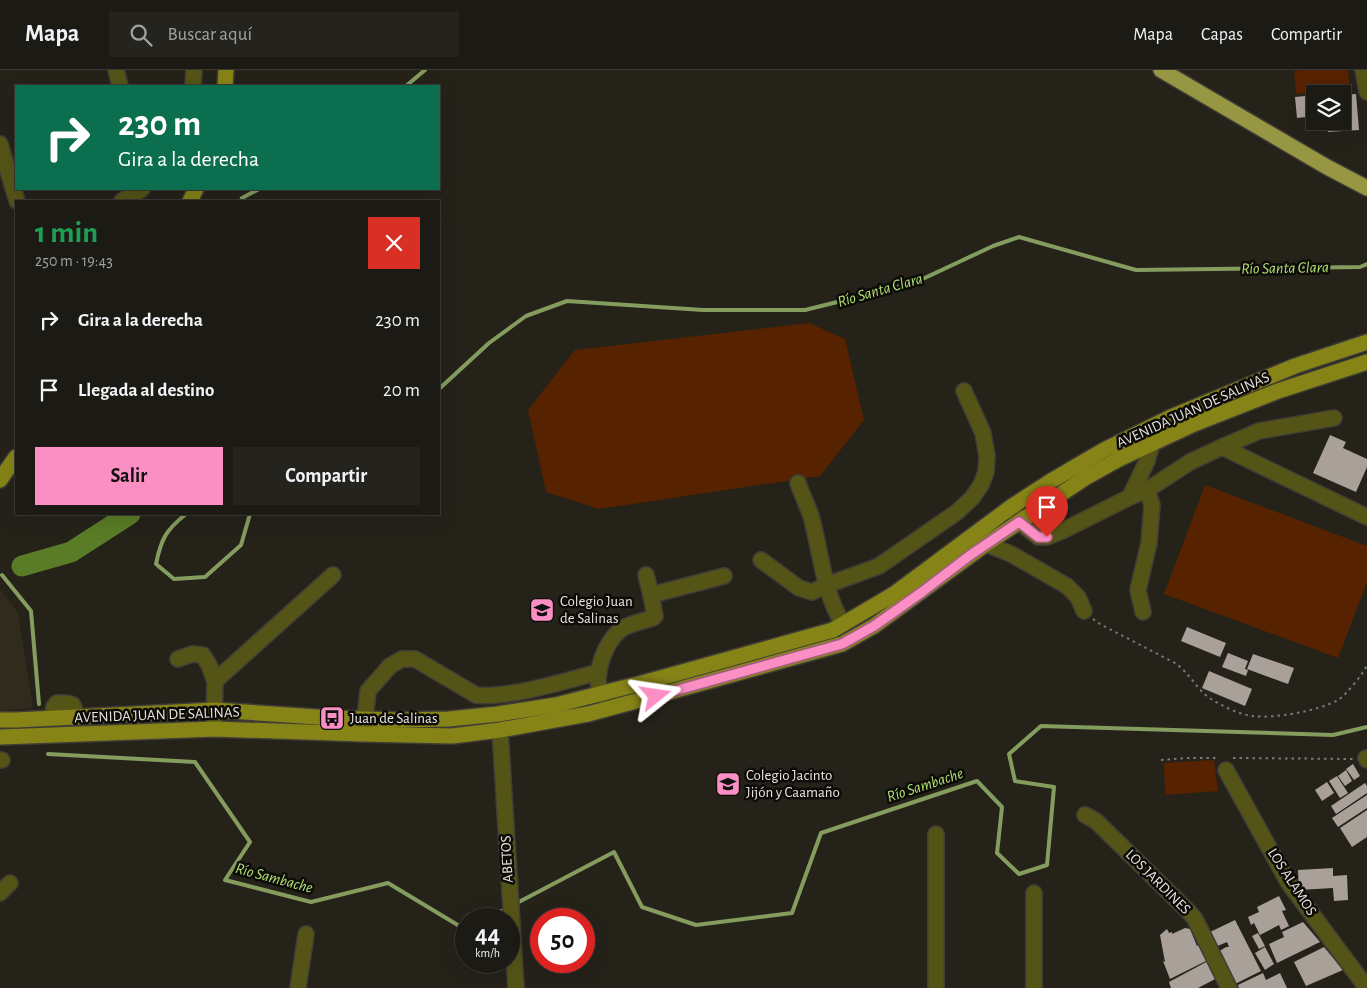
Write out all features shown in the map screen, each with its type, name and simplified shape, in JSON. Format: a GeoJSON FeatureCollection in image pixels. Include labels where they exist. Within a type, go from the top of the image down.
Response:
{"type":"FeatureCollection","features":[{"type":"Feature","properties":{"kind":"highway"},"geometry":{"type":"LineString","coordinates":[[1161,70],[1327,167],[1367,188]]}},
{"type":"Feature","properties":{"kind":"main road"},"geometry":{"type":"LineString","coordinates":[[225,85],[226,70]]}},
{"type":"Feature","properties":{"kind":"main road","name":"AVENIDA JUAN DE SALINAS"},"geometry":{"type":"LineString","coordinates":[[0,720],[215,710],[365,719],[423,720],[498,714],[556,705],[601,694],[833,630],[894,594],[1011,507],[1104,450],[1171,417],[1295,366],[1367,342]]}},
{"type":"Feature","properties":{"kind":"main road","name":"AVENIDA JUAN DE SALINAS"},"geometry":{"type":"LineString","coordinates":[[0,737],[214,729],[452,736],[500,730],[604,710],[842,644],[874,626],[986,544],[1085,478],[1119,459],[1194,424],[1278,391],[1367,362]]}},
{"type":"Feature","properties":{"kind":"main road"},"geometry":{"type":"LineString","coordinates":[[0,480],[15,458]]}},
{"type":"Feature","properties":{"kind":"main road"},"geometry":{"type":"LineString","coordinates":[[601,694],[604,710]]}},
{"type":"Feature","properties":{"kind":"street"},"geometry":{"type":"LineString","coordinates":[[116,70],[120,85]]}},
{"type":"Feature","properties":{"kind":"street"},"geometry":{"type":"LineString","coordinates":[[193,85],[194,70]]}},
{"type":"Feature","properties":{"kind":"street"},"geometry":{"type":"LineString","coordinates":[[1364,70],[1367,92]]}},
{"type":"Feature","properties":{"kind":"street"},"geometry":{"type":"LineString","coordinates":[[0,144],[13,170],[15,186]]}},
{"type":"Feature","properties":{"kind":"street"},"geometry":{"type":"LineString","coordinates":[[124,200],[140,190]]}},
{"type":"Feature","properties":{"kind":"street"},"geometry":{"type":"LineString","coordinates":[[761,560],[799,588],[812,592],[879,566],[957,512],[972,498],[981,485],[986,472],[988,456],[983,433],[964,391]]}},
{"type":"Feature","properties":{"kind":"street"},"geometry":{"type":"LineString","coordinates":[[1011,507],[1019,522],[1038,537],[1047,537],[1147,490],[1190,462],[1222,446],[1259,431],[1334,418]]}},
{"type":"Feature","properties":{"kind":"street"},"geometry":{"type":"LineString","coordinates":[[1130,497],[1147,461],[1152,443]]}},
{"type":"Feature","properties":{"kind":"street"},"geometry":{"type":"LineString","coordinates":[[1222,446],[1367,517]]}},
{"type":"Feature","properties":{"kind":"street"},"geometry":{"type":"LineString","coordinates":[[798,483],[811,516],[827,585],[836,613],[843,624]]}},
{"type":"Feature","properties":{"kind":"street"},"geometry":{"type":"LineString","coordinates":[[1143,612],[1138,590],[1149,543],[1152,505],[1147,490]]}},
{"type":"Feature","properties":{"kind":"street"},"geometry":{"type":"LineString","coordinates":[[986,544],[1011,554],[1067,586],[1078,597],[1084,611]]}},
{"type":"Feature","properties":{"kind":"street"},"geometry":{"type":"LineString","coordinates":[[215,681],[333,575]]}},
{"type":"Feature","properties":{"kind":"street"},"geometry":{"type":"LineString","coordinates":[[601,694],[598,683],[599,672],[604,654],[612,640],[626,626],[655,616],[646,575]]}},
{"type":"Feature","properties":{"kind":"street"},"geometry":{"type":"LineString","coordinates":[[651,595],[724,576]]}},
{"type":"Feature","properties":{"kind":"street"},"geometry":{"type":"LineString","coordinates":[[178,658],[192,654],[203,655],[209,665],[215,681],[214,729]]}},
{"type":"Feature","properties":{"kind":"street"},"geometry":{"type":"LineString","coordinates":[[365,719],[368,692],[390,666],[402,658],[414,659],[476,695],[485,696],[548,686],[599,672]]}},
{"type":"Feature","properties":{"kind":"street","name":"ABETOS"},"geometry":{"type":"LineString","coordinates":[[500,730],[516,988]]}},
{"type":"Feature","properties":{"kind":"street","name":"LOS ALAMOS"},"geometry":{"type":"LineString","coordinates":[[1226,770],[1288,882],[1367,988]]}},
{"type":"Feature","properties":{"kind":"street","name":"LOS JARDINES"},"geometry":{"type":"LineString","coordinates":[[1086,815],[1096,821],[1191,914],[1229,988]]}},
{"type":"Feature","properties":{"kind":"street"},"geometry":{"type":"LineString","coordinates":[[936,834],[936,988]]}},
{"type":"Feature","properties":{"kind":"street"},"geometry":{"type":"LineString","coordinates":[[1034,893],[1034,988]]}},
{"type":"Feature","properties":{"kind":"street"},"geometry":{"type":"LineString","coordinates":[[298,988],[306,934]]}},
{"type":"Feature","properties":{"kind":"path"},"geometry":{"type":"LineString","coordinates":[[1084,611],[1100,624],[1175,663],[1212,700],[1252,716],[1295,713],[1339,700],[1367,665]]}},
{"type":"Feature","properties":{"kind":"path"},"geometry":{"type":"LineString","coordinates":[[1161,760],[1186,758],[1366,759]]}},
{"type":"Feature","properties":{"kind":"shaded area"},"geometry":{"type":"Polygon","coordinates":[[[1348,70],[1350,85],[1306,85],[1306,93],[1296,94],[1294,71],[1348,70]]]}},
{"type":"Feature","properties":{"kind":"shaded area"},"geometry":{"type":"Polygon","coordinates":[[[809,323],[845,339],[864,420],[820,476],[599,509],[546,492],[528,410],[575,350],[809,323]]]}},
{"type":"Feature","properties":{"kind":"shaded area"},"geometry":{"type":"Polygon","coordinates":[[[1205,485],[1367,546],[1367,582],[1338,658],[1164,594],[1205,485]]]}},
{"type":"Feature","properties":{"kind":"shaded area"},"geometry":{"type":"Polygon","coordinates":[[[0,589],[18,613],[33,708],[0,711],[0,589]]]}},
{"type":"Feature","properties":{"kind":"shaded area"},"geometry":{"type":"Polygon","coordinates":[[[1214,760],[1218,791],[1165,795],[1164,763],[1214,760]]]}},
{"type":"Feature","properties":{"kind":"building"},"geometry":{"type":"Polygon","coordinates":[[[1351,94],[1356,94],[1359,130],[1328,132],[1328,130],[1351,130],[1351,94]]]}},
{"type":"Feature","properties":{"kind":"building"},"geometry":{"type":"Polygon","coordinates":[[[1306,96],[1306,117],[1297,118],[1295,97],[1306,96]]]}},
{"type":"Feature","properties":{"kind":"building"},"geometry":{"type":"Polygon","coordinates":[[[1330,435],[1346,442],[1343,448],[1367,459],[1367,467],[1356,492],[1313,473],[1330,435]]]}},
{"type":"Feature","properties":{"kind":"building"},"geometry":{"type":"Polygon","coordinates":[[[1187,627],[1226,643],[1220,657],[1181,641],[1187,627]]]}},
{"type":"Feature","properties":{"kind":"building"},"geometry":{"type":"Polygon","coordinates":[[[1228,653],[1248,661],[1245,669],[1248,670],[1246,676],[1222,667],[1228,653]]]}},
{"type":"Feature","properties":{"kind":"building"},"geometry":{"type":"Polygon","coordinates":[[[1253,654],[1294,668],[1288,684],[1247,669],[1253,654]]]}},
{"type":"Feature","properties":{"kind":"building"},"geometry":{"type":"Polygon","coordinates":[[[1209,671],[1252,689],[1245,706],[1202,688],[1209,671]]]}},
{"type":"Feature","properties":{"kind":"building"},"geometry":{"type":"Polygon","coordinates":[[[1353,764],[1360,776],[1354,780],[1346,769],[1353,764]]]}},
{"type":"Feature","properties":{"kind":"building"},"geometry":{"type":"Polygon","coordinates":[[[1346,770],[1352,781],[1345,786],[1338,776],[1346,770]]]}},
{"type":"Feature","properties":{"kind":"building"},"geometry":{"type":"Polygon","coordinates":[[[1337,776],[1348,793],[1340,798],[1329,781],[1337,776]]]}},
{"type":"Feature","properties":{"kind":"building"},"geometry":{"type":"Polygon","coordinates":[[[1327,782],[1334,793],[1322,801],[1315,790],[1327,782]]]}},
{"type":"Feature","properties":{"kind":"building"},"geometry":{"type":"Polygon","coordinates":[[[1365,783],[1367,793],[1336,814],[1331,806],[1365,783]]]}},
{"type":"Feature","properties":{"kind":"building"},"geometry":{"type":"Polygon","coordinates":[[[1367,795],[1367,808],[1338,827],[1332,818],[1367,795]]]}},
{"type":"Feature","properties":{"kind":"building"},"geometry":{"type":"Polygon","coordinates":[[[1367,810],[1367,837],[1352,847],[1340,828],[1367,810]]]}},
{"type":"Feature","properties":{"kind":"building"},"geometry":{"type":"Polygon","coordinates":[[[1333,868],[1333,876],[1347,875],[1348,900],[1334,901],[1333,888],[1299,890],[1298,870],[1333,868]]]}},
{"type":"Feature","properties":{"kind":"building"},"geometry":{"type":"Polygon","coordinates":[[[1279,896],[1286,910],[1282,911],[1289,926],[1281,930],[1279,925],[1260,935],[1254,923],[1251,925],[1248,917],[1259,912],[1257,907],[1279,896]]]}},
{"type":"Feature","properties":{"kind":"building"},"geometry":{"type":"Polygon","coordinates":[[[1235,920],[1261,971],[1235,984],[1218,952],[1229,947],[1227,942],[1213,948],[1206,934],[1235,920]]]}},
{"type":"Feature","properties":{"kind":"building"},"geometry":{"type":"Polygon","coordinates":[[[1303,922],[1320,942],[1277,963],[1269,944],[1284,937],[1282,932],[1303,922]]]}},
{"type":"Feature","properties":{"kind":"building"},"geometry":{"type":"Polygon","coordinates":[[[1185,928],[1190,929],[1197,946],[1200,944],[1208,960],[1170,979],[1163,961],[1165,962],[1160,935],[1167,929],[1172,934],[1185,928]]]}},
{"type":"Feature","properties":{"kind":"building"},"geometry":{"type":"Polygon","coordinates":[[[1258,933],[1265,946],[1259,949],[1252,936],[1258,933]]]}},
{"type":"Feature","properties":{"kind":"building"},"geometry":{"type":"Polygon","coordinates":[[[1265,947],[1274,964],[1265,970],[1255,953],[1265,947]]]}},
{"type":"Feature","properties":{"kind":"building"},"geometry":{"type":"Polygon","coordinates":[[[1324,947],[1343,970],[1306,986],[1294,962],[1324,947]]]}},
{"type":"Feature","properties":{"kind":"building"},"geometry":{"type":"Polygon","coordinates":[[[1208,961],[1217,978],[1198,988],[1171,988],[1169,982],[1208,961]]]}},
{"type":"Feature","properties":{"kind":"building"},"geometry":{"type":"Polygon","coordinates":[[[1263,973],[1266,980],[1280,973],[1287,988],[1239,988],[1238,985],[1263,973]]]}},
{"type":"Feature","properties":{"kind":"waterway"},"geometry":{"type":"LineString","coordinates":[[407,85],[425,70]]}},
{"type":"Feature","properties":{"kind":"waterway"},"geometry":{"type":"LineString","coordinates":[[241,200],[257,190]]}},
{"type":"Feature","properties":{"kind":"waterway","name":"Río Santa Clara"},"geometry":{"type":"LineString","coordinates":[[440,388],[489,343],[526,316],[567,301],[703,310],[805,310],[914,283],[993,246],[1019,237],[1136,270],[1360,267],[1367,264]]}},
{"type":"Feature","properties":{"kind":"waterway","name":"Río Santa Clara"},"geometry":{"type":"LineString","coordinates":[[22,566],[71,552],[128,515]]}},
{"type":"Feature","properties":{"kind":"waterway","name":"Río Santa Clara"},"geometry":{"type":"LineString","coordinates":[[185,515],[169,530],[162,541],[156,564],[174,579],[205,577],[241,545],[250,515]]}},
{"type":"Feature","properties":{"kind":"waterway"},"geometry":{"type":"LineString","coordinates":[[2,575],[31,611],[39,704]]}},
{"type":"Feature","properties":{"kind":"waterway","name":"Río Sambache"},"geometry":{"type":"LineString","coordinates":[[515,904],[614,852],[642,907],[696,925],[792,913],[821,833],[977,781],[1002,807],[997,853],[1019,874],[1047,865],[1054,787],[1015,781],[1009,754],[1041,726],[1333,735],[1367,727]]}},
{"type":"Feature","properties":{"kind":"waterway","name":"Río Sambache"},"geometry":{"type":"LineString","coordinates":[[48,754],[195,762],[250,842],[225,880],[311,902],[388,883],[455,923]]}},
{"type":"Feature","properties":{"kind":"place","name":"Colegio Juan de Salinas"},"geometry":{"type":"Point","coordinates":[542,610]}},
{"type":"Feature","properties":{"kind":"place","name":"Juan de Salinas"},"geometry":{"type":"Point","coordinates":[332,718]}},
{"type":"Feature","properties":{"kind":"place","name":"Colegio Jacinto Jijón y Caamaño"},"geometry":{"type":"Point","coordinates":[728,784]}},
{"type":"Feature","properties":{"kind":"route"},"geometry":{"type":"LineString","coordinates":[[656,696],[842,644],[874,626],[969,556],[1019,522],[1038,537],[1047,537]]}}]}
